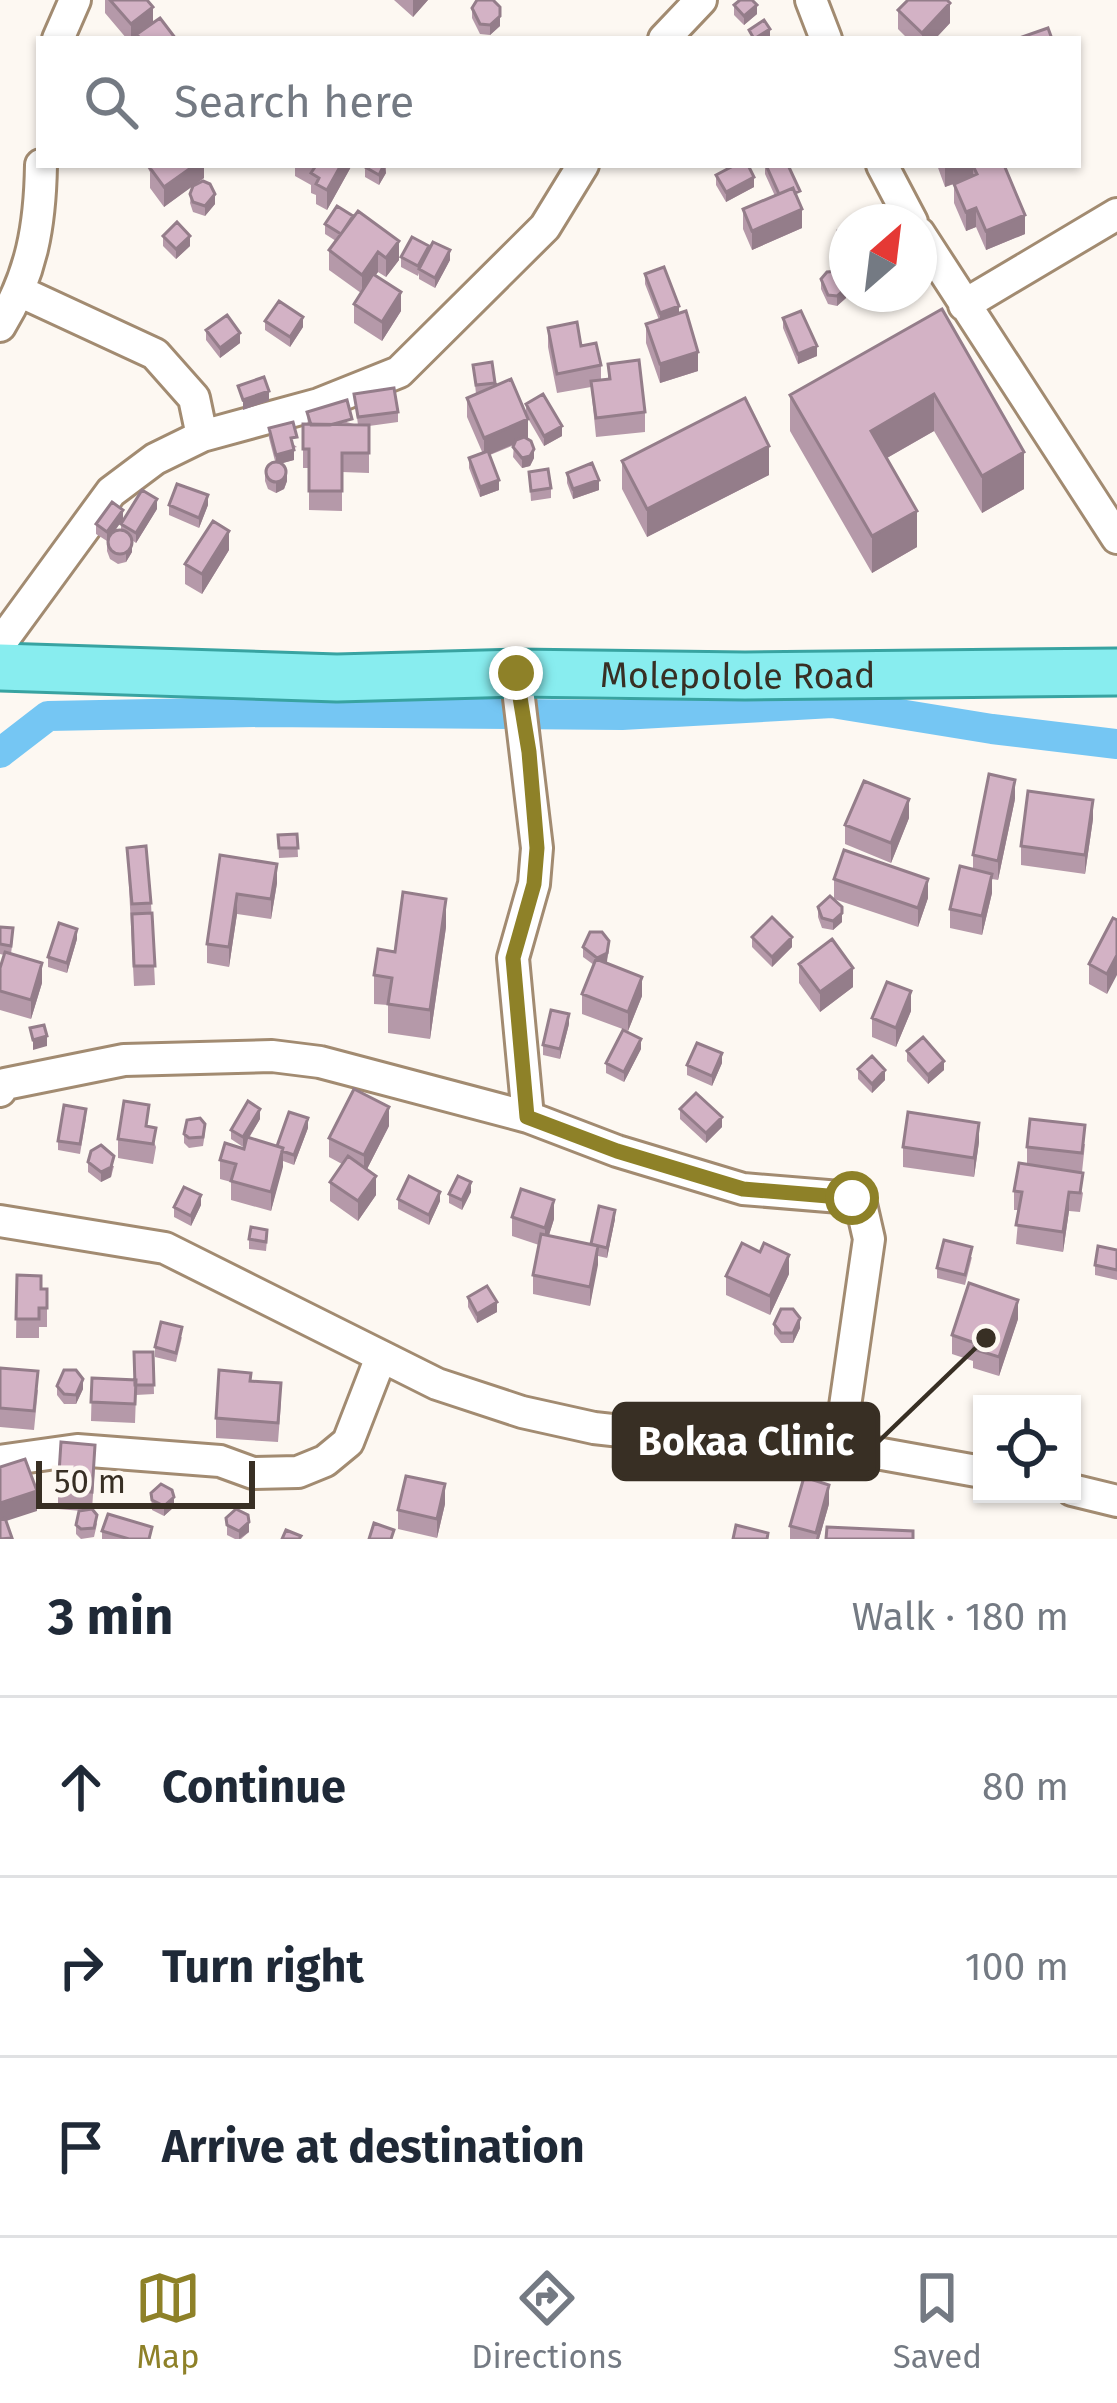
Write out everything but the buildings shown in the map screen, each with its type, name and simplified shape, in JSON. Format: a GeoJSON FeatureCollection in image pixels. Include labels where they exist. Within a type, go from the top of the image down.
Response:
{"type":"FeatureCollection","features":[{"type":"Feature","properties":{"kind":"main road","name":"Molepolole Road"},"geometry":{"type":"LineString","coordinates":[[0,667],[337,678],[516,673],[1117,672]]}},
{"type":"Feature","properties":{"kind":"street"},"geometry":{"type":"LineString","coordinates":[[59,36],[75,0]]}},
{"type":"Feature","properties":{"kind":"street"},"geometry":{"type":"LineString","coordinates":[[667,36],[701,0]]}},
{"type":"Feature","properties":{"kind":"street"},"geometry":{"type":"LineString","coordinates":[[811,0],[825,36]]}},
{"type":"Feature","properties":{"kind":"street"},"geometry":{"type":"LineString","coordinates":[[0,326],[21,292],[40,209],[40,168]]}},
{"type":"Feature","properties":{"kind":"street"},"geometry":{"type":"LineString","coordinates":[[0,644],[112,492],[155,459],[202,436],[319,404],[399,372],[545,227],[581,168]]}},
{"type":"Feature","properties":{"kind":"street"},"geometry":{"type":"LineString","coordinates":[[884,168],[903,204]]}},
{"type":"Feature","properties":{"kind":"street"},"geometry":{"type":"LineString","coordinates":[[964,305],[1117,214]]}},
{"type":"Feature","properties":{"kind":"street"},"geometry":{"type":"LineString","coordinates":[[937,262],[1117,538]]}},
{"type":"Feature","properties":{"kind":"street"},"geometry":{"type":"LineString","coordinates":[[21,292],[155,354],[194,398],[202,436]]}},
{"type":"Feature","properties":{"kind":"street"},"geometry":{"type":"LineString","coordinates":[[516,673],[537,848],[534,884],[513,958],[527,1117]]}},
{"type":"Feature","properties":{"kind":"street"},"geometry":{"type":"LineString","coordinates":[[0,1091],[5,1084],[124,1060],[272,1056],[320,1062],[527,1117],[617,1151],[743,1189],[852,1198],[861,1204],[869,1240],[838,1455]]}},
{"type":"Feature","properties":{"kind":"street"},"geometry":{"type":"LineString","coordinates":[[0,1221],[165,1248],[437,1384],[479,1398],[594,1429],[838,1455]]}},
{"type":"Feature","properties":{"kind":"street"},"geometry":{"type":"LineString","coordinates":[[0,1461],[77,1450],[220,1461],[253,1473],[298,1472],[325,1461],[348,1442],[381,1357]]}},
{"type":"Feature","properties":{"kind":"street"},"geometry":{"type":"LineString","coordinates":[[838,1455],[843,1448],[973,1470]]}},
{"type":"Feature","properties":{"kind":"street"},"geometry":{"type":"LineString","coordinates":[[1081,1492],[1117,1501]]}},
{"type":"Feature","properties":{"kind":"waterway"},"geometry":{"type":"LineString","coordinates":[[0,753],[48,716],[262,712],[622,715],[832,703],[1117,744]]}},
{"type":"Feature","properties":{"kind":"place","name":"Bokaa Clinic"},"geometry":{"type":"Point","coordinates":[986,1338]}},
{"type":"Feature","properties":{"kind":"route"},"geometry":{"type":"LineString","coordinates":[[516,673],[537,848],[534,884],[513,958],[527,1117],[617,1151],[743,1189],[852,1198]]}}]}
